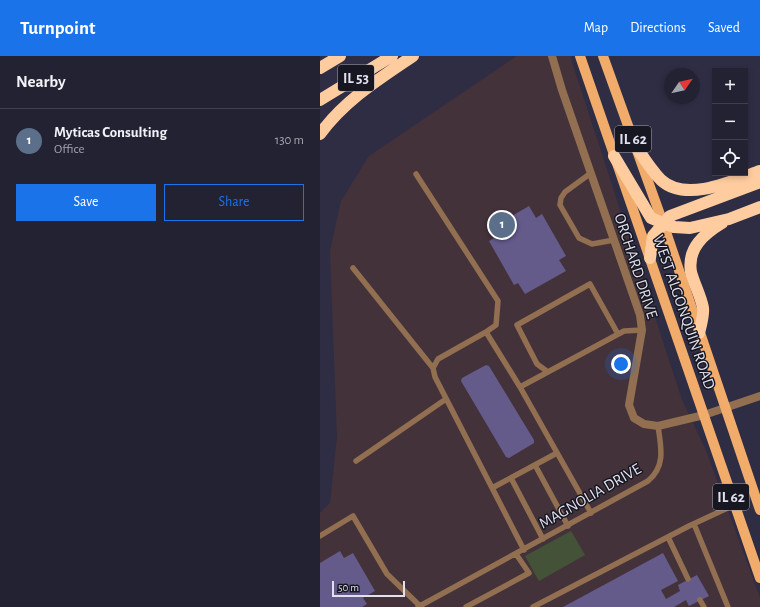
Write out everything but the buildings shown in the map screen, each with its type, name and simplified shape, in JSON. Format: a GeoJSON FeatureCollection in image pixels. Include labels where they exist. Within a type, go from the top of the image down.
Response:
{"type":"FeatureCollection","features":[{"type":"Feature","properties":{"kind":"highway","name":"IL 53"},"geometry":{"type":"LineString","coordinates":[[320,68],[340,56]]}},
{"type":"Feature","properties":{"kind":"highway","name":"IL 53"},"geometry":{"type":"LineString","coordinates":[[320,100],[392,56]]}},
{"type":"Feature","properties":{"kind":"highway"},"geometry":{"type":"LineString","coordinates":[[320,134],[348,102],[413,56]]}},
{"type":"Feature","properties":{"kind":"highway"},"geometry":{"type":"LineString","coordinates":[[635,145],[662,180],[668,185],[682,190],[714,186],[760,171]]}},
{"type":"Feature","properties":{"kind":"highway"},"geometry":{"type":"LineString","coordinates":[[614,156],[651,218],[674,227],[690,228],[760,208]]}},
{"type":"Feature","properties":{"kind":"highway"},"geometry":{"type":"LineString","coordinates":[[650,258],[653,236],[670,216],[760,182]]}},
{"type":"Feature","properties":{"kind":"highway"},"geometry":{"type":"LineString","coordinates":[[700,333],[703,309],[691,272],[692,255],[696,244],[702,237],[729,218]]}},
{"type":"Feature","properties":{"kind":"main road","name":"WEST ALGONQUIN ROAD"},"geometry":{"type":"LineString","coordinates":[[580,56],[760,578]]}},
{"type":"Feature","properties":{"kind":"main road","name":"WEST ALGONQUIN ROAD"},"geometry":{"type":"LineString","coordinates":[[603,56],[663,223],[760,510]]}},
{"type":"Feature","properties":{"kind":"street","name":"ORCHARD DRIVE"},"geometry":{"type":"LineString","coordinates":[[552,56],[562,90],[640,315],[642,330],[629,405],[634,418],[644,424],[658,426],[704,415]]}},
{"type":"Feature","properties":{"kind":"street"},"geometry":{"type":"LineString","coordinates":[[704,415],[726,409],[760,396]]}},
{"type":"Feature","properties":{"kind":"lane"},"geometry":{"type":"LineString","coordinates":[[591,173],[565,192],[561,198],[560,205],[579,238],[592,244],[614,240]]}},
{"type":"Feature","properties":{"kind":"lane"},"geometry":{"type":"LineString","coordinates":[[416,174],[498,301],[496,325],[438,359],[432,368]]}},
{"type":"Feature","properties":{"kind":"lane"},"geometry":{"type":"LineString","coordinates":[[354,268],[432,368],[434,377],[524,550]]}},
{"type":"Feature","properties":{"kind":"lane"},"geometry":{"type":"LineString","coordinates":[[548,372],[537,364],[517,325],[590,284],[618,334]]}},
{"type":"Feature","properties":{"kind":"lane"},"geometry":{"type":"LineString","coordinates":[[520,387],[624,331],[642,330]]}},
{"type":"Feature","properties":{"kind":"lane"},"geometry":{"type":"LineString","coordinates":[[486,332],[520,387],[591,513]]}},
{"type":"Feature","properties":{"kind":"lane"},"geometry":{"type":"LineString","coordinates":[[356,461],[446,399]]}},
{"type":"Feature","properties":{"kind":"lane","name":"MAGNOLIA DRIVE"},"geometry":{"type":"LineString","coordinates":[[419,607],[568,526],[654,476],[661,462],[658,426]]}},
{"type":"Feature","properties":{"kind":"lane"},"geometry":{"type":"LineString","coordinates":[[492,488],[558,453]]}},
{"type":"Feature","properties":{"kind":"lane"},"geometry":{"type":"LineString","coordinates":[[535,465],[568,526]]}},
{"type":"Feature","properties":{"kind":"lane"},"geometry":{"type":"LineString","coordinates":[[511,478],[543,539]]}},
{"type":"Feature","properties":{"kind":"lane"},"geometry":{"type":"LineString","coordinates":[[533,607],[668,537],[734,505]]}},
{"type":"Feature","properties":{"kind":"lane"},"geometry":{"type":"LineString","coordinates":[[320,536],[354,516],[387,574],[419,607]]}},
{"type":"Feature","properties":{"kind":"lane"},"geometry":{"type":"LineString","coordinates":[[694,524],[728,607]]}},
{"type":"Feature","properties":{"kind":"lane"},"geometry":{"type":"LineString","coordinates":[[668,537],[688,579]]}},
{"type":"Feature","properties":{"kind":"lane"},"geometry":{"type":"LineString","coordinates":[[466,607],[529,573],[516,554]]}},
{"type":"Feature","properties":{"kind":"lane"},"geometry":{"type":"LineString","coordinates":[[700,600],[704,607]]}},
{"type":"Feature","properties":{"kind":"shaded area"},"geometry":{"type":"Polygon","coordinates":[[[517,56],[570,56],[682,400],[705,448],[760,598],[760,607],[320,607],[320,513],[330,503],[337,437],[330,251],[341,201],[369,156],[517,56]]]}},
{"type":"Feature","properties":{"kind":"green space"},"geometry":{"type":"Polygon","coordinates":[[[571,531],[585,555],[539,581],[525,556],[571,531]]]}},
{"type":"Feature","properties":{"kind":"place","name":"Myticas Consulting"},"geometry":{"type":"Point","coordinates":[502,225]}}]}
